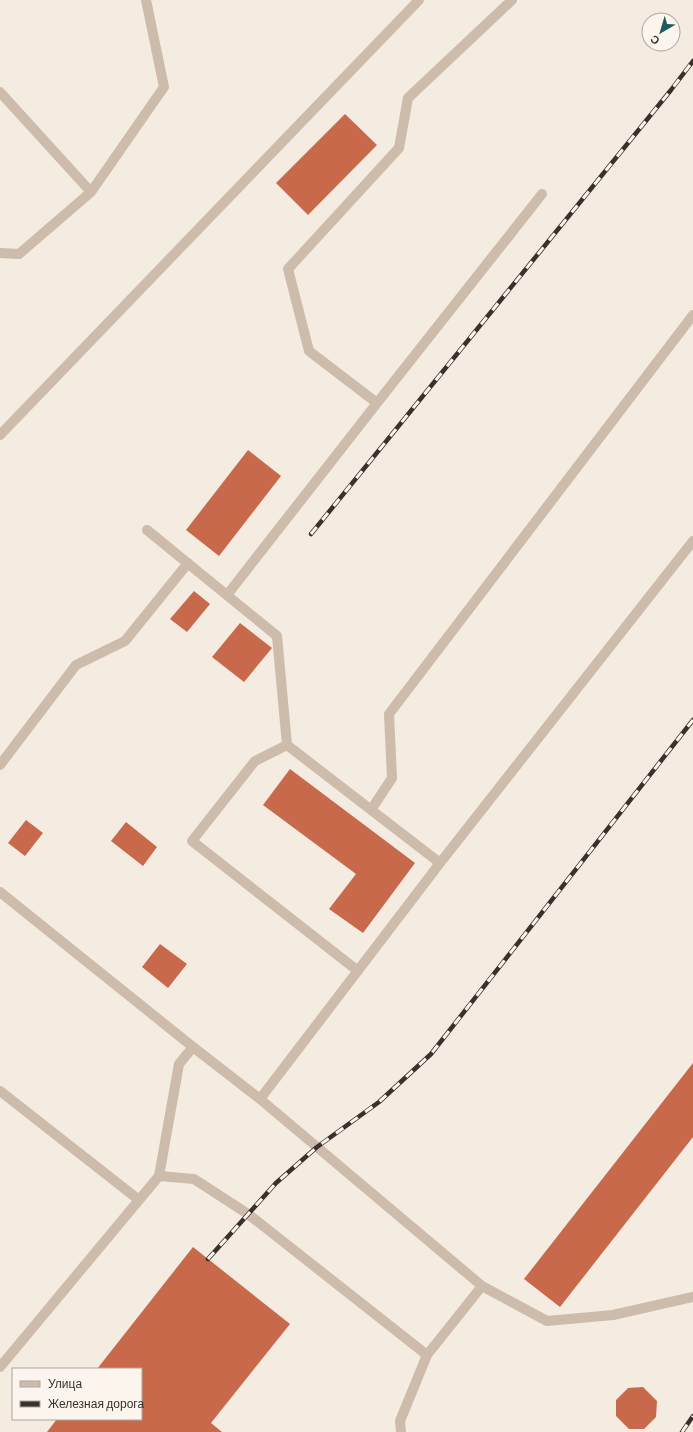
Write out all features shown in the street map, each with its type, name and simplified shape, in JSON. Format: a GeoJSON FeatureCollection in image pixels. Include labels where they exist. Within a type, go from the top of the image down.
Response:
{"type":"FeatureCollection","features":[{"type":"Feature","properties":{"kind":"street"},"geometry":{"type":"LineString","coordinates":[[0,253],[19,254],[91,192],[164,87],[146,0]]}},
{"type":"Feature","properties":{"kind":"street"},"geometry":{"type":"LineString","coordinates":[[0,435],[419,0]]}},
{"type":"Feature","properties":{"kind":"street"},"geometry":{"type":"LineString","coordinates":[[377,403],[309,351],[288,269],[400,148],[408,98],[512,0]]}},
{"type":"Feature","properties":{"kind":"street"},"geometry":{"type":"LineString","coordinates":[[0,92],[91,192]]}},
{"type":"Feature","properties":{"kind":"street"},"geometry":{"type":"LineString","coordinates":[[227,595],[542,194]]}},
{"type":"Feature","properties":{"kind":"street"},"geometry":{"type":"LineString","coordinates":[[371,810],[392,778],[389,714],[693,315]]}},
{"type":"Feature","properties":{"kind":"street"},"geometry":{"type":"LineString","coordinates":[[147,530],[277,636],[286,745],[440,863]]}},
{"type":"Feature","properties":{"kind":"street"},"geometry":{"type":"LineString","coordinates":[[260,1099],[440,863],[693,541]]}},
{"type":"Feature","properties":{"kind":"street"},"geometry":{"type":"LineString","coordinates":[[0,765],[76,665],[125,641],[188,563]]}},
{"type":"Feature","properties":{"kind":"street"},"geometry":{"type":"LineString","coordinates":[[286,745],[255,761],[192,841],[358,971]]}},
{"type":"Feature","properties":{"kind":"street"},"geometry":{"type":"LineString","coordinates":[[0,892],[260,1099],[482,1286],[547,1321],[613,1315],[693,1297]]}},
{"type":"Feature","properties":{"kind":"street"},"geometry":{"type":"LineString","coordinates":[[0,1366],[159,1176],[179,1064],[193,1047]]}},
{"type":"Feature","properties":{"kind":"street"},"geometry":{"type":"LineString","coordinates":[[0,1091],[139,1200]]}},
{"type":"Feature","properties":{"kind":"street"},"geometry":{"type":"LineString","coordinates":[[159,1176],[194,1179],[248,1214],[427,1355]]}},
{"type":"Feature","properties":{"kind":"street"},"geometry":{"type":"LineString","coordinates":[[401,1432],[400,1421],[427,1355],[482,1286]]}},
{"type":"Feature","properties":{"kind":"building"},"geometry":{"type":"Polygon","coordinates":[[[345,114],[377,145],[308,215],[276,183],[345,114]]]}},
{"type":"Feature","properties":{"kind":"building"},"geometry":{"type":"Polygon","coordinates":[[[248,450],[281,476],[219,556],[186,530],[248,450]]]}},
{"type":"Feature","properties":{"kind":"building"},"geometry":{"type":"Polygon","coordinates":[[[194,591],[210,604],[187,632],[170,619],[194,591]]]}},
{"type":"Feature","properties":{"kind":"building"},"geometry":{"type":"Polygon","coordinates":[[[240,623],[272,648],[244,682],[212,657],[240,623]]]}},
{"type":"Feature","properties":{"kind":"building"},"geometry":{"type":"Polygon","coordinates":[[[290,769],[415,863],[363,933],[329,909],[356,874],[263,805],[290,769]]]}},
{"type":"Feature","properties":{"kind":"building"},"geometry":{"type":"Polygon","coordinates":[[[26,820],[43,833],[25,856],[8,843],[26,820]]]}},
{"type":"Feature","properties":{"kind":"building"},"geometry":{"type":"Polygon","coordinates":[[[126,822],[157,847],[143,866],[111,841],[126,822]]]}},
{"type":"Feature","properties":{"kind":"building"},"geometry":{"type":"Polygon","coordinates":[[[160,944],[187,964],[168,988],[142,967],[160,944]]]}},
{"type":"Feature","properties":{"kind":"building"},"geometry":{"type":"Polygon","coordinates":[[[693,1063],[693,1137],[560,1307],[524,1279],[693,1063]]]}},
{"type":"Feature","properties":{"kind":"building"},"geometry":{"type":"Polygon","coordinates":[[[193,1247],[290,1324],[211,1423],[222,1432],[47,1432],[56,1420],[142,1420],[142,1368],[98,1368],[193,1247]]]}},
{"type":"Feature","properties":{"kind":"building"},"geometry":{"type":"Polygon","coordinates":[[[643,1387],[657,1401],[656,1417],[644,1429],[629,1429],[616,1416],[616,1400],[628,1388],[643,1387]]]}},
{"type":"Feature","properties":{"kind":"railway"},"geometry":{"type":"LineString","coordinates":[[311,534],[693,61]]}},
{"type":"Feature","properties":{"kind":"railway"},"geometry":{"type":"LineString","coordinates":[[208,1259],[276,1183],[317,1147],[379,1102],[431,1054],[693,720]]}},
{"type":"Feature","properties":{"kind":"railway"},"geometry":{"type":"LineString","coordinates":[[682,1432],[693,1416]]}}]}
